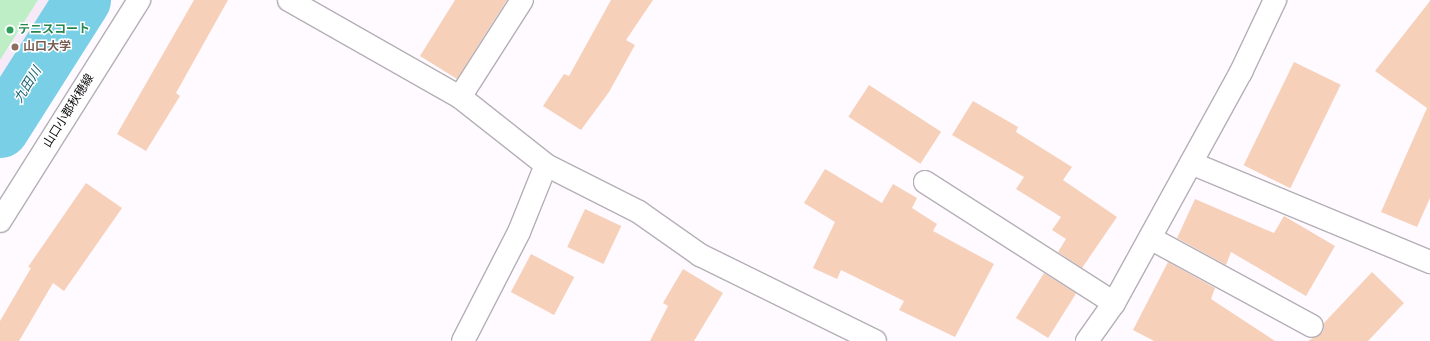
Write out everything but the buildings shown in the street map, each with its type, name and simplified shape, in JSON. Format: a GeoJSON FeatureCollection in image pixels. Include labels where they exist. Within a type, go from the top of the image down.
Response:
{"type":"FeatureCollection","features":[{"type":"Feature","properties":{"kind":"street","name":"山口小郡秋穂線"},"geometry":{"type":"LineString","coordinates":[[0,221],[139,0]]}},
{"type":"Feature","properties":{"kind":"street"},"geometry":{"type":"LineString","coordinates":[[289,0],[460,97],[546,165],[638,212],[700,254],[875,341]]}},
{"type":"Feature","properties":{"kind":"street"},"geometry":{"type":"LineString","coordinates":[[460,97],[522,0]]}},
{"type":"Feature","properties":{"kind":"street"},"geometry":{"type":"LineString","coordinates":[[1087,341],[1114,303],[1150,238],[1241,72],[1275,0]]}},
{"type":"Feature","properties":{"kind":"street"},"geometry":{"type":"LineString","coordinates":[[1191,163],[1430,262]]}},
{"type":"Feature","properties":{"kind":"street"},"geometry":{"type":"LineString","coordinates":[[463,341],[519,232],[546,165]]}},
{"type":"Feature","properties":{"kind":"street"},"geometry":{"type":"LineString","coordinates":[[925,182],[1114,303]]}},
{"type":"Feature","properties":{"kind":"street"},"geometry":{"type":"LineString","coordinates":[[1150,238],[1312,326]]}},
{"type":"Feature","properties":{"kind":"shaded area","name":"山口大学"},"geometry":{"type":"Polygon","coordinates":[[[0,0],[60,0],[0,94],[0,0]]]}},
{"type":"Feature","properties":{"kind":"green space","name":"テニスコート"},"geometry":{"type":"Polygon","coordinates":[[[0,0],[38,0],[0,60],[0,0]]]}},
{"type":"Feature","properties":{"kind":"waterway","name":"九田川"},"geometry":{"type":"LineString","coordinates":[[0,129],[82,0]]}},
{"type":"Feature","properties":{"kind":"place","name":"テニスコート"},"geometry":{"type":"Point","coordinates":[10,30]}},
{"type":"Feature","properties":{"kind":"place","name":"山口大学"},"geometry":{"type":"Point","coordinates":[15,47]}}]}
